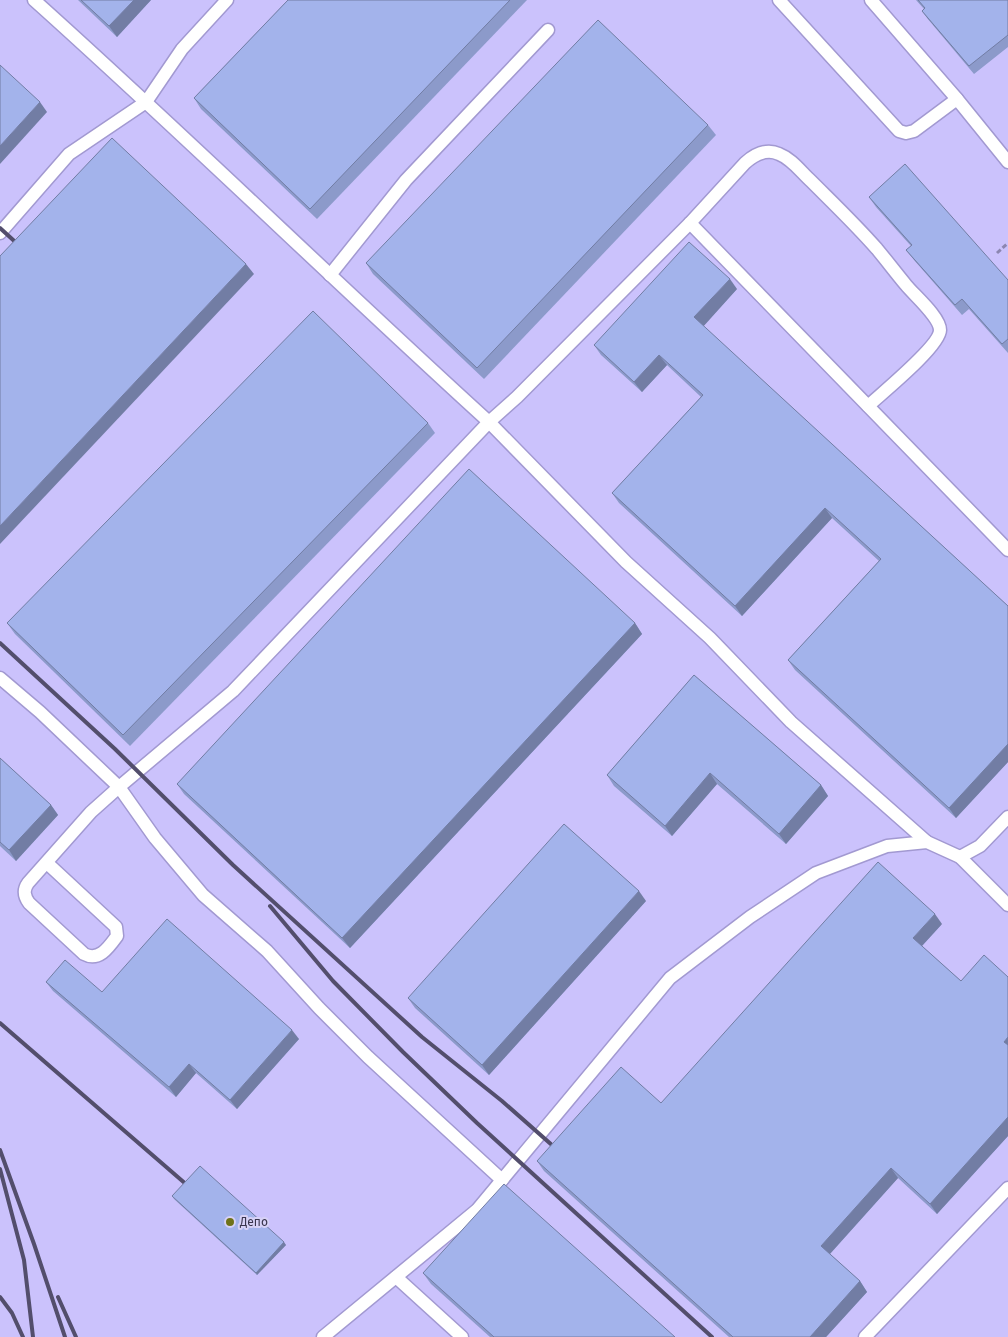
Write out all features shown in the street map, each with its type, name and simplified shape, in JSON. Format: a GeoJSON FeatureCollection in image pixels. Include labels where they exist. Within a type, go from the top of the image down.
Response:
{"type":"FeatureCollection","features":[{"type":"Feature","properties":{"kind":"lane"},"geometry":{"type":"LineString","coordinates":[[34,0],[489,422],[626,562],[710,638],[792,722],[927,842],[960,857],[1008,905]]}},
{"type":"Feature","properties":{"kind":"lane"},"geometry":{"type":"LineString","coordinates":[[0,233],[69,154],[146,102],[182,49],[226,0]]}},
{"type":"Feature","properties":{"kind":"lane"},"geometry":{"type":"LineString","coordinates":[[779,0],[899,131],[906,133],[914,131],[957,99]]}},
{"type":"Feature","properties":{"kind":"lane"},"geometry":{"type":"LineString","coordinates":[[872,0],[1008,162]]}},
{"type":"Feature","properties":{"kind":"lane"},"geometry":{"type":"LineString","coordinates":[[330,275],[406,180],[548,30]]}},
{"type":"Feature","properties":{"kind":"lane"},"geometry":{"type":"LineString","coordinates":[[47,863],[116,927],[117,936],[100,954],[89,956],[84,954],[29,903],[24,887],[91,812],[119,786],[233,691],[489,422],[690,223],[754,155],[766,152],[778,153],[789,160],[877,249],[933,315],[940,328],[939,336],[935,343],[868,406]]}},
{"type":"Feature","properties":{"kind":"lane"},"geometry":{"type":"LineString","coordinates":[[690,223],[1008,550]]}},
{"type":"Feature","properties":{"kind":"lane"},"geometry":{"type":"LineString","coordinates":[[0,678],[40,712],[119,786],[155,838],[203,895],[267,951],[319,1008],[368,1057],[502,1180]]}},
{"type":"Feature","properties":{"kind":"lane"},"geometry":{"type":"LineString","coordinates":[[960,857],[980,846],[1008,817]]}},
{"type":"Feature","properties":{"kind":"lane"},"geometry":{"type":"LineString","coordinates":[[323,1337],[476,1210],[670,978],[750,917],[816,873],[888,846],[927,842]]}},
{"type":"Feature","properties":{"kind":"lane"},"geometry":{"type":"LineString","coordinates":[[865,1337],[1008,1188]]}},
{"type":"Feature","properties":{"kind":"lane"},"geometry":{"type":"LineString","coordinates":[[396,1277],[462,1337]]}},
{"type":"Feature","properties":{"kind":"path"},"geometry":{"type":"LineString","coordinates":[[998,253],[1008,243]]}},
{"type":"Feature","properties":{"kind":"building"},"geometry":{"type":"Polygon","coordinates":[[[81,0],[134,0],[109,26],[81,0]]]}},
{"type":"Feature","properties":{"kind":"building"},"geometry":{"type":"Polygon","coordinates":[[[288,0],[510,0],[310,209],[194,98],[288,0]]]}},
{"type":"Feature","properties":{"kind":"building"},"geometry":{"type":"Polygon","coordinates":[[[918,0],[1008,0],[1008,35],[969,66],[922,11],[925,8],[918,0]]]}},
{"type":"Feature","properties":{"kind":"building"},"geometry":{"type":"Polygon","coordinates":[[[598,20],[708,125],[477,368],[366,263],[598,20]]]}},
{"type":"Feature","properties":{"kind":"building"},"geometry":{"type":"Polygon","coordinates":[[[0,65],[40,102],[0,146],[0,65]]]}},
{"type":"Feature","properties":{"kind":"building"},"geometry":{"type":"Polygon","coordinates":[[[112,138],[246,264],[0,526],[0,256],[112,138]]]}},
{"type":"Feature","properties":{"kind":"building"},"geometry":{"type":"Polygon","coordinates":[[[905,164],[1008,280],[1008,339],[1002,344],[962,299],[955,305],[906,250],[912,245],[869,197],[905,164]]]}},
{"type":"Feature","properties":{"kind":"building"},"geometry":{"type":"Polygon","coordinates":[[[689,242],[730,279],[694,317],[1008,606],[1008,744],[949,808],[788,660],[881,559],[825,508],[735,606],[612,493],[703,395],[659,355],[634,382],[594,345],[689,242]]]}},
{"type":"Feature","properties":{"kind":"building"},"geometry":{"type":"Polygon","coordinates":[[[313,311],[428,423],[123,735],[7,623],[313,311]]]}},
{"type":"Feature","properties":{"kind":"building"},"geometry":{"type":"Polygon","coordinates":[[[469,469],[635,623],[342,938],[177,784],[469,469]]]}},
{"type":"Feature","properties":{"kind":"building"},"geometry":{"type":"Polygon","coordinates":[[[694,675],[821,785],[779,834],[710,773],[665,826],[607,775],[694,675]]]}},
{"type":"Feature","properties":{"kind":"building"},"geometry":{"type":"Polygon","coordinates":[[[0,758],[51,805],[9,850],[0,842],[0,758]]]}},
{"type":"Feature","properties":{"kind":"building"},"geometry":{"type":"Polygon","coordinates":[[[564,824],[639,891],[482,1065],[408,998],[564,824]]]}},
{"type":"Feature","properties":{"kind":"building"},"geometry":{"type":"Polygon","coordinates":[[[878,862],[935,914],[913,938],[961,981],[984,955],[1008,977],[1008,1037],[1004,1042],[1008,1045],[1008,1117],[930,1204],[891,1168],[821,1246],[860,1281],[810,1337],[733,1337],[537,1161],[621,1067],[661,1103],[878,862]]]}},
{"type":"Feature","properties":{"kind":"building"},"geometry":{"type":"Polygon","coordinates":[[[167,919],[292,1030],[230,1100],[189,1064],[169,1087],[46,982],[65,960],[102,992],[167,919]]]}},
{"type":"Feature","properties":{"kind":"building","name":"Депо"},"geometry":{"type":"Polygon","coordinates":[[[200,1166],[284,1242],[256,1273],[172,1196],[200,1166]]]}},
{"type":"Feature","properties":{"kind":"building"},"geometry":{"type":"Polygon","coordinates":[[[504,1184],[675,1337],[494,1337],[423,1273],[504,1184]]]}},
{"type":"Feature","properties":{"kind":"railway"},"geometry":{"type":"LineString","coordinates":[[0,228],[23,249]]}},
{"type":"Feature","properties":{"kind":"railway"},"geometry":{"type":"LineString","coordinates":[[0,643],[115,749],[233,865],[422,1037],[502,1101],[561,1153]]}},
{"type":"Feature","properties":{"kind":"railway"},"geometry":{"type":"LineString","coordinates":[[270,906],[333,981],[403,1052],[477,1123],[712,1337]]}},
{"type":"Feature","properties":{"kind":"railway"},"geometry":{"type":"LineString","coordinates":[[0,1023],[187,1185]]}},
{"type":"Feature","properties":{"kind":"railway"},"geometry":{"type":"LineString","coordinates":[[0,1150],[65,1337]]}},
{"type":"Feature","properties":{"kind":"railway"},"geometry":{"type":"LineString","coordinates":[[0,1169],[24,1260],[33,1337]]}},
{"type":"Feature","properties":{"kind":"railway"},"geometry":{"type":"LineString","coordinates":[[0,1297],[12,1313],[23,1337]]}},
{"type":"Feature","properties":{"kind":"railway"},"geometry":{"type":"LineString","coordinates":[[58,1297],[76,1337]]}},
{"type":"Feature","properties":{"kind":"place","name":"Депо"},"geometry":{"type":"Point","coordinates":[230,1222]}}]}
